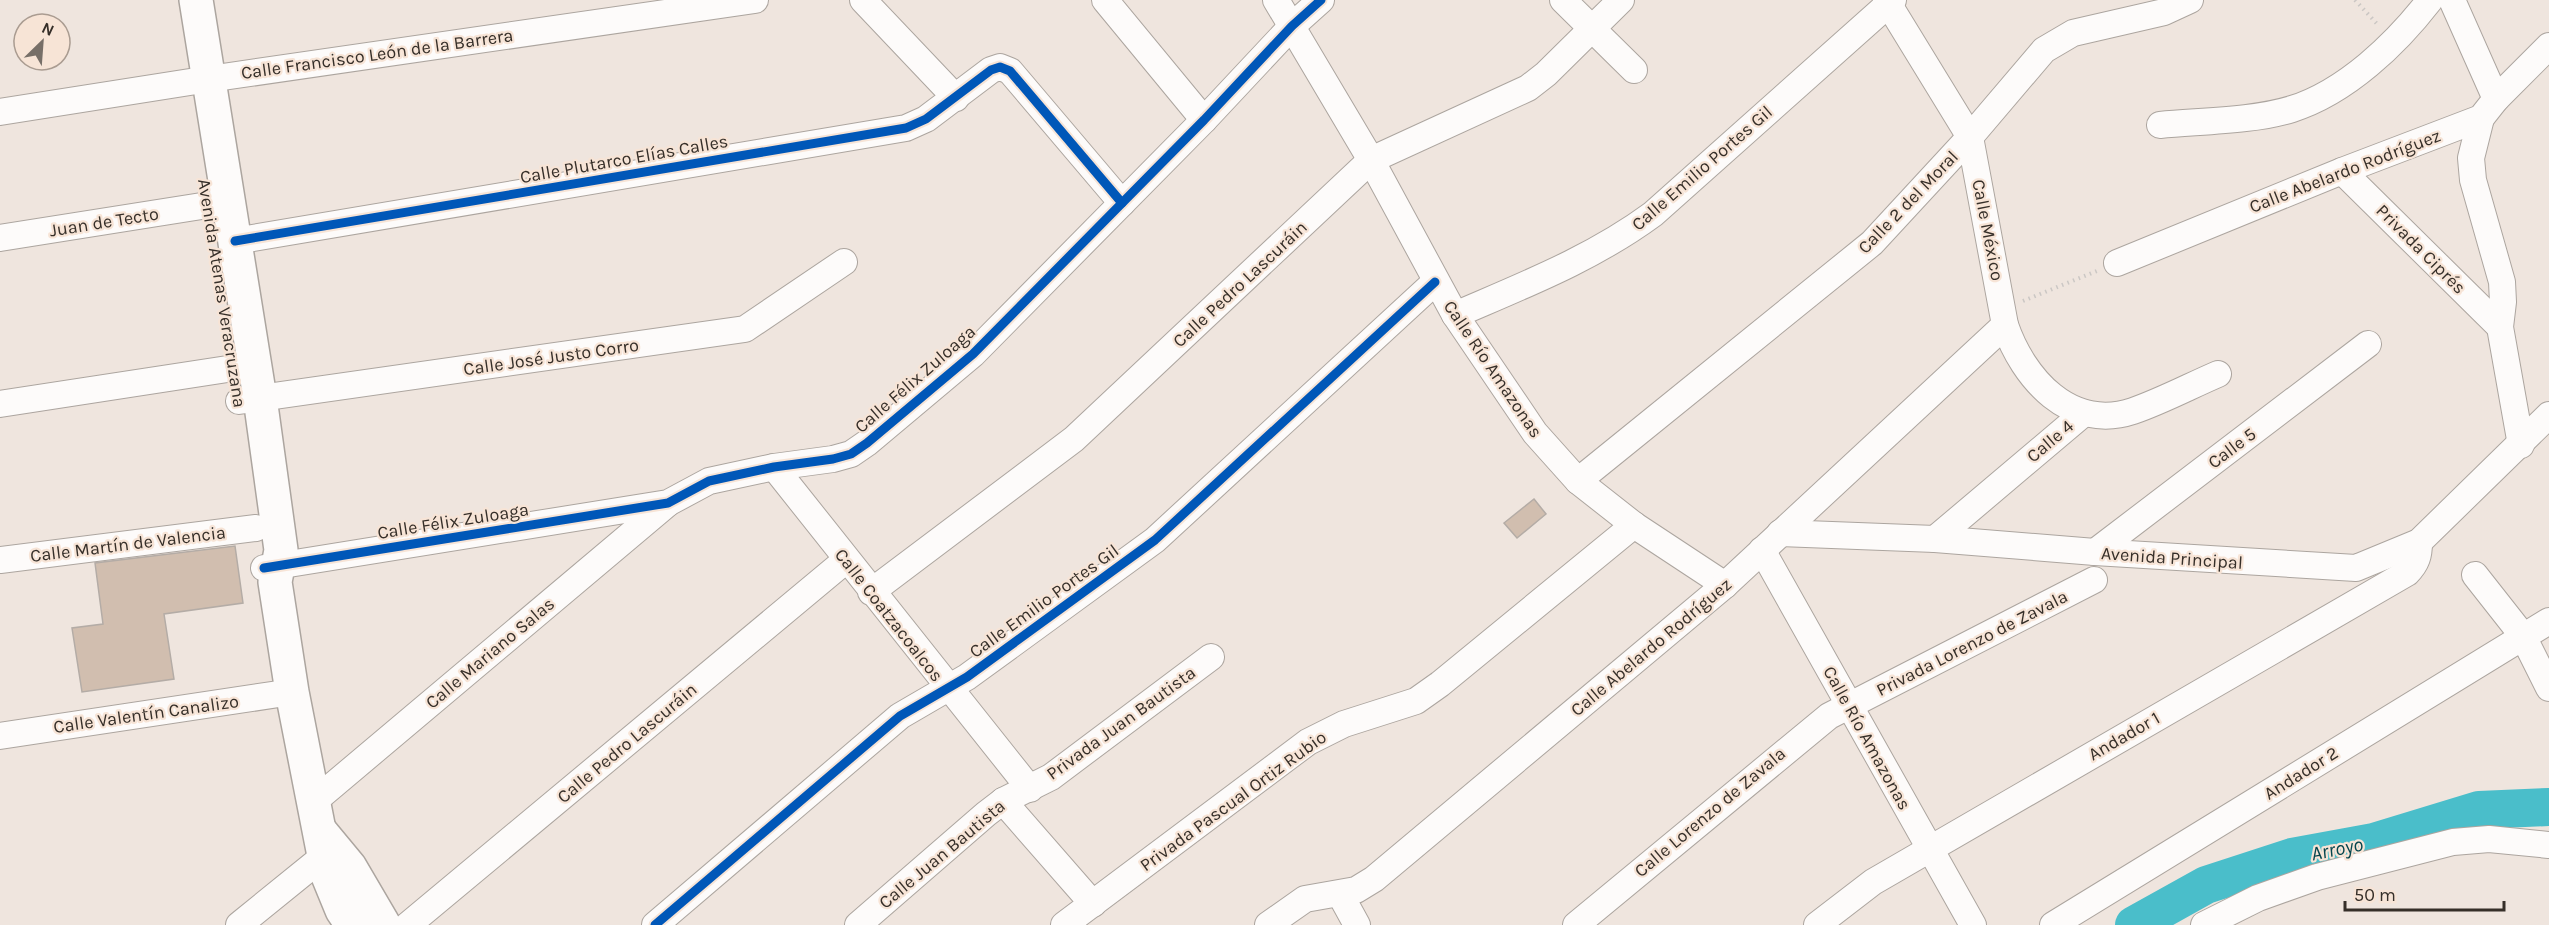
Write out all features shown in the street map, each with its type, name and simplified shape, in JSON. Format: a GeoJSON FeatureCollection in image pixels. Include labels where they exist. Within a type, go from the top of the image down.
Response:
{"type":"FeatureCollection","features":[{"type":"Feature","properties":{"kind":"main road","name":"Avenida Atenas Veracruzana"},"geometry":{"type":"LineString","coordinates":[[174,0],[198,80],[236,242],[250,400],[256,528],[273,572],[292,692],[322,834],[328,876],[342,910],[352,925]]}},
{"type":"Feature","properties":{"kind":"main road","name":"Avenida Atenas Veracruzana"},"geometry":{"type":"LineString","coordinates":[[196,0],[198,80],[208,205],[234,368],[250,400],[281,550],[273,572]]}},
{"type":"Feature","properties":{"kind":"main road","name":"Avenida Atenas Veracruzana"},"geometry":{"type":"LineString","coordinates":[[322,834],[350,867],[384,925]]}},
{"type":"Feature","properties":{"kind":"street","name":"Calle Francisco León de la Barrera"},"geometry":{"type":"LineString","coordinates":[[0,112],[683,5],[755,0]]}},
{"type":"Feature","properties":{"kind":"street"},"geometry":{"type":"LineString","coordinates":[[863,0],[956,98]]}},
{"type":"Feature","properties":{"kind":"street"},"geometry":{"type":"LineString","coordinates":[[1105,0],[1204,120]]}},
{"type":"Feature","properties":{"kind":"street","name":"Calle Río Amazonas"},"geometry":{"type":"LineString","coordinates":[[1276,0],[1371,160],[1435,282],[1535,433],[1578,481],[1634,525],[1725,585]]}},
{"type":"Feature","properties":{"kind":"street","name":"Calle Félix Zuloaga"},"geometry":{"type":"LineString","coordinates":[[273,572],[668,503],[710,481],[851,454],[973,354],[1204,120],[1292,26],[1321,0]]}},
{"type":"Feature","properties":{"kind":"street"},"geometry":{"type":"LineString","coordinates":[[1563,0],[1634,70]]}},
{"type":"Feature","properties":{"kind":"street","name":"Calle Pedro Lascuráin"},"geometry":{"type":"LineString","coordinates":[[871,592],[1074,439],[1371,160],[1528,88],[1546,74],[1622,0]]}},
{"type":"Feature","properties":{"kind":"street","name":"Calle 2 del Moral"},"geometry":{"type":"LineString","coordinates":[[1578,481],[1872,243],[1970,137],[2044,50],[2057,40],[2073,33],[2164,12],[2190,0]]}},
{"type":"Feature","properties":{"kind":"street"},"geometry":{"type":"LineString","coordinates":[[2160,125],[2291,110],[2322,97],[2410,25],[2430,0]]}},
{"type":"Feature","properties":{"kind":"street"},"geometry":{"type":"LineString","coordinates":[[2452,0],[2488,109]]}},
{"type":"Feature","properties":{"kind":"street","name":"Calle México"},"geometry":{"type":"LineString","coordinates":[[1889,1],[1970,137],[2004,317],[2014,352],[2032,377],[2051,396],[2084,412]]}},
{"type":"Feature","properties":{"kind":"street","name":"Calle Emilio Portes Gil"},"geometry":{"type":"LineString","coordinates":[[1455,315],[1584,259],[1618,239],[1653,214],[1889,1]]}},
{"type":"Feature","properties":{"kind":"street","name":"Calle Abelardo Rodríguez"},"geometry":{"type":"LineString","coordinates":[[2117,263],[2488,109],[2549,46]]}},
{"type":"Feature","properties":{"kind":"street","name":"Calle Plutarco Elías Calles"},"geometry":{"type":"LineString","coordinates":[[236,242],[906,128],[926,119],[991,70],[1000,67],[1010,71],[1122,203]]}},
{"type":"Feature","properties":{"kind":"street","name":"Avenida Principal"},"geometry":{"type":"LineString","coordinates":[[1771,542],[1935,539],[2340,569],[2372,563],[2419,542],[2539,431],[2500,327],[2503,302],[2502,282],[2473,180],[2471,158],[2488,109]]}},
{"type":"Feature","properties":{"kind":"street","name":"Privada Ciprés"},"geometry":{"type":"LineString","coordinates":[[2342,171],[2500,327]]}},
{"type":"Feature","properties":{"kind":"street","name":"Juan de Tecto"},"geometry":{"type":"LineString","coordinates":[[0,238],[208,205]]}},
{"type":"Feature","properties":{"kind":"street","name":"Calle José Justo Corro"},"geometry":{"type":"LineString","coordinates":[[250,400],[745,329],[844,262]]}},
{"type":"Feature","properties":{"kind":"street","name":"Calle Emilio Portes Gil"},"geometry":{"type":"LineString","coordinates":[[655,925],[900,716],[967,677],[1155,540],[1435,282]]}},
{"type":"Feature","properties":{"kind":"street","name":"Calle Abelardo Rodríguez"},"geometry":{"type":"LineString","coordinates":[[1268,925],[1305,899],[1356,890],[1374,879],[1725,585],[2004,317]]}},
{"type":"Feature","properties":{"kind":"street","name":"Calle 5"},"geometry":{"type":"LineString","coordinates":[[2095,552],[2368,344]]}},
{"type":"Feature","properties":{"kind":"street"},"geometry":{"type":"LineString","coordinates":[[0,404],[234,368]]}},
{"type":"Feature","properties":{"kind":"street","name":"Calle 4"},"geometry":{"type":"LineString","coordinates":[[1935,539],[2084,412],[2107,415],[2131,412],[2218,374]]}},
{"type":"Feature","properties":{"kind":"street","name":"Calle Coatzacoalcos"},"geometry":{"type":"LineString","coordinates":[[774,467],[947,688],[1030,789]]}},
{"type":"Feature","properties":{"kind":"street","name":"Calle Mariano Salas"},"geometry":{"type":"LineString","coordinates":[[239,925],[322,834],[668,503]]}},
{"type":"Feature","properties":{"kind":"street","name":"Privada Pascual Ortiz Rubio"},"geometry":{"type":"LineString","coordinates":[[1068,924],[1308,742],[1335,727],[1416,701],[1440,684],[1634,525]]}},
{"type":"Feature","properties":{"kind":"street","name":"Calle Martín de Valencia"},"geometry":{"type":"LineString","coordinates":[[0,560],[256,528]]}},
{"type":"Feature","properties":{"kind":"street","name":"Calle Río Amazonas"},"geometry":{"type":"LineString","coordinates":[[1771,542],[1849,705],[1928,849],[1973,925]]}},
{"type":"Feature","properties":{"kind":"street","name":"Andador 1"},"geometry":{"type":"LineString","coordinates":[[1816,925],[1873,882],[1928,849],[2408,573],[2419,554],[2419,542]]}},
{"type":"Feature","properties":{"kind":"street","name":"Calle Pedro Lascuráin"},"geometry":{"type":"LineString","coordinates":[[408,925],[846,560]]}},
{"type":"Feature","properties":{"kind":"street"},"geometry":{"type":"LineString","coordinates":[[2475,575],[2523,636],[2549,688]]}},
{"type":"Feature","properties":{"kind":"street","name":"Privada Lorenzo de Zavala"},"geometry":{"type":"LineString","coordinates":[[1849,705],[2094,580]]}},
{"type":"Feature","properties":{"kind":"street","name":"Andador 2"},"geometry":{"type":"LineString","coordinates":[[2053,925],[2549,621]]}},
{"type":"Feature","properties":{"kind":"street","name":"Privada Juan Bautista"},"geometry":{"type":"LineString","coordinates":[[1030,789],[1051,777],[1211,657]]}},
{"type":"Feature","properties":{"kind":"street","name":"Calle Valentín Canalizo"},"geometry":{"type":"LineString","coordinates":[[0,736],[292,692]]}},
{"type":"Feature","properties":{"kind":"street","name":"Calle Lorenzo de Zavala"},"geometry":{"type":"LineString","coordinates":[[1576,925],[1811,728],[1849,705]]}},
{"type":"Feature","properties":{"kind":"street","name":"Calle Juan Bautista"},"geometry":{"type":"LineString","coordinates":[[858,925],[1003,801],[1030,789]]}},
{"type":"Feature","properties":{"kind":"street"},"geometry":{"type":"LineString","coordinates":[[1003,801],[1093,904]]}},
{"type":"Feature","properties":{"kind":"street"},"geometry":{"type":"LineString","coordinates":[[2204,925],[2258,898],[2317,877],[2453,842],[2489,839],[2549,845]]}},
{"type":"Feature","properties":{"kind":"street"},"geometry":{"type":"LineString","coordinates":[[1340,894],[1357,925]]}},
{"type":"Feature","properties":{"kind":"path"},"geometry":{"type":"LineString","coordinates":[[2355,0],[2393,40]]}},
{"type":"Feature","properties":{"kind":"path"},"geometry":{"type":"LineString","coordinates":[[2004,317],[2117,263]]}},
{"type":"Feature","properties":{"kind":"building"},"geometry":{"type":"Polygon","coordinates":[[[1534,499],[1546,514],[1517,538],[1504,523],[1534,499]]]}},
{"type":"Feature","properties":{"kind":"building"},"geometry":{"type":"Polygon","coordinates":[[[235,546],[243,603],[164,614],[174,679],[82,692],[72,628],[103,624],[95,563],[235,546]]]}},
{"type":"Feature","properties":{"kind":"waterway","name":"Arroyo"},"geometry":{"type":"LineString","coordinates":[[2134,925],[2206,885],[2292,857],[2374,842],[2479,810],[2549,807]]}},
{"type":"Feature","properties":{"kind":"cycle path"},"geometry":{"type":"LineString","coordinates":[[264,568],[668,503],[709,481],[851,454],[973,354],[1204,120],[1292,26],[1321,0]]}},
{"type":"Feature","properties":{"kind":"cycle path"},"geometry":{"type":"LineString","coordinates":[[235,241],[906,128],[926,119],[991,70],[1000,67],[1010,71],[1122,203]]}},
{"type":"Feature","properties":{"kind":"cycle path"},"geometry":{"type":"LineString","coordinates":[[655,925],[900,716],[967,677],[1155,540],[1435,282]]}}]}
